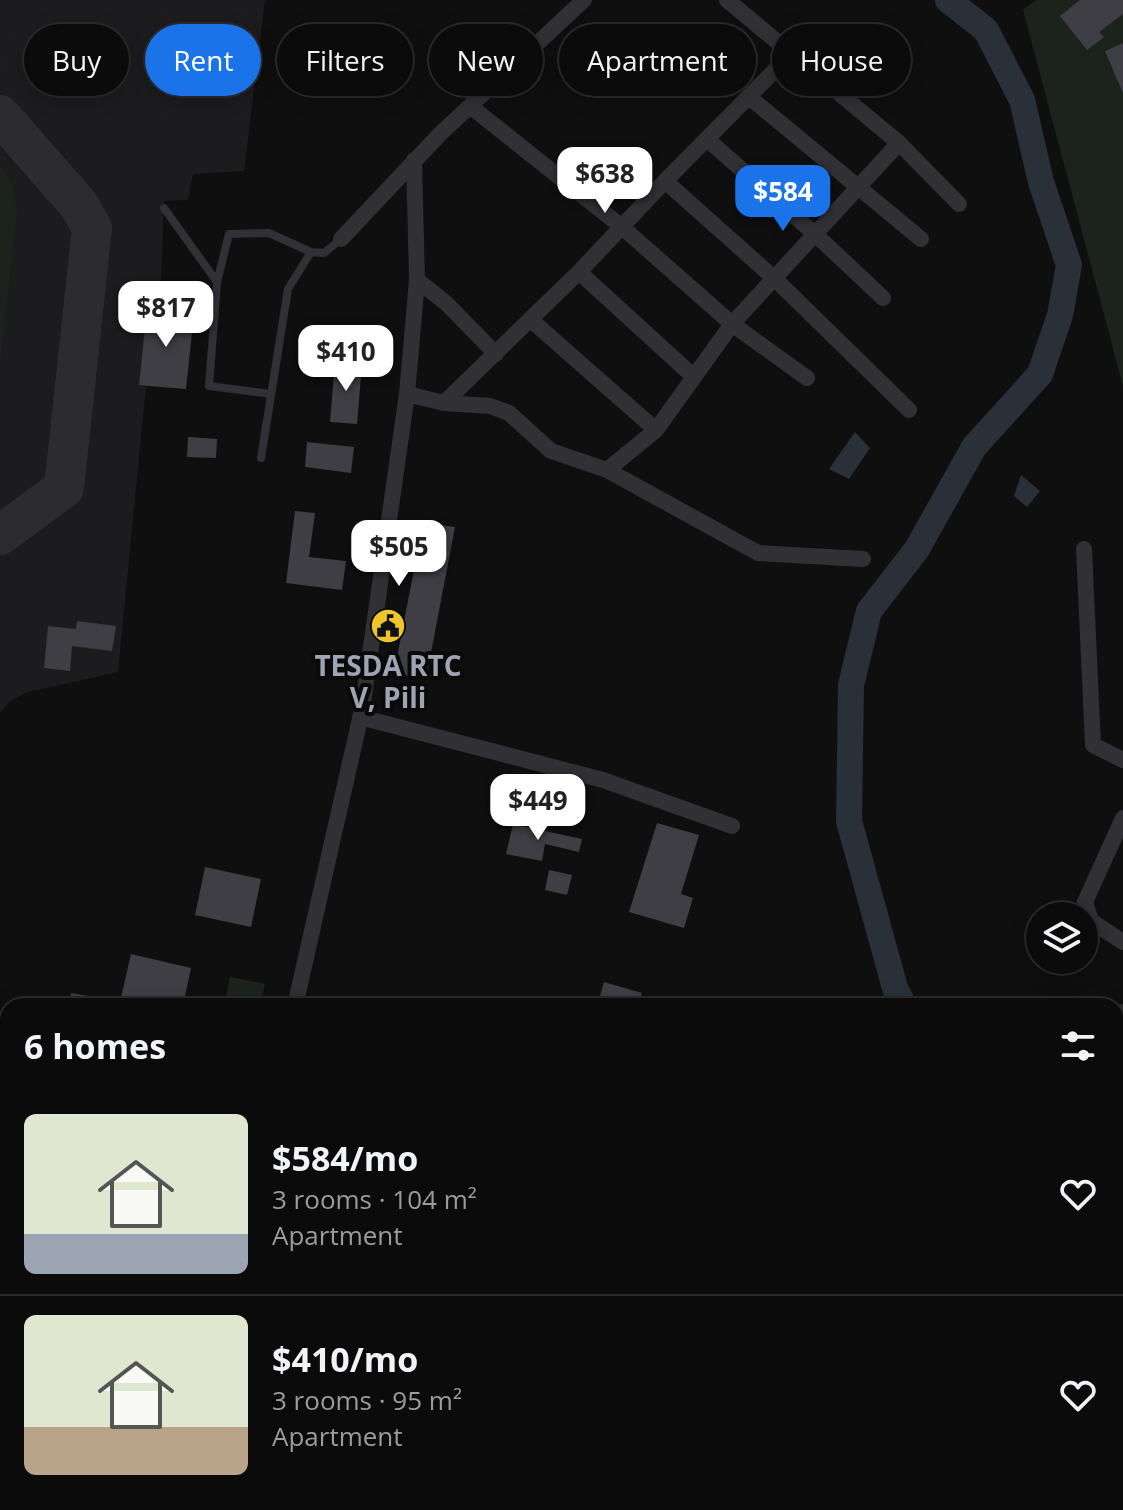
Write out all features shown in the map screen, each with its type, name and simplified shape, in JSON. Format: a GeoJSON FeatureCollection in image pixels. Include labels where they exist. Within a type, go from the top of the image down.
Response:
{"type":"FeatureCollection","features":[{"type":"Feature","properties":{"kind":"street"},"geometry":{"type":"LineString","coordinates":[[341,239],[414,160],[584,0]]}},
{"type":"Feature","properties":{"kind":"street"},"geometry":{"type":"LineString","coordinates":[[727,0],[772,37]]}},
{"type":"Feature","properties":{"kind":"street"},"geometry":{"type":"LineString","coordinates":[[444,403],[579,272],[772,73]]}},
{"type":"Feature","properties":{"kind":"street"},"geometry":{"type":"LineString","coordinates":[[843,96],[899,143],[959,204]]}},
{"type":"Feature","properties":{"kind":"street"},"geometry":{"type":"LineString","coordinates":[[749,97],[921,239]]}},
{"type":"Feature","properties":{"kind":"street"},"geometry":{"type":"LineString","coordinates":[[470,106],[622,227],[732,324],[807,378]]}},
{"type":"Feature","properties":{"kind":"street"},"geometry":{"type":"LineString","coordinates":[[708,140],[883,298]]}},
{"type":"Feature","properties":{"kind":"street"},"geometry":{"type":"LineString","coordinates":[[607,470],[656,430],[732,324],[899,143]]}},
{"type":"Feature","properties":{"kind":"street"},"geometry":{"type":"LineString","coordinates":[[297,998],[360,717],[407,394],[417,280],[414,160]]}},
{"type":"Feature","properties":{"kind":"street"},"geometry":{"type":"LineString","coordinates":[[665,181],[775,279],[909,410]]}},
{"type":"Feature","properties":{"kind":"street"},"geometry":{"type":"LineString","coordinates":[[579,272],[694,377]]}},
{"type":"Feature","properties":{"kind":"street"},"geometry":{"type":"LineString","coordinates":[[417,280],[446,303],[496,354]]}},
{"type":"Feature","properties":{"kind":"street"},"geometry":{"type":"LineString","coordinates":[[531,320],[656,430]]}},
{"type":"Feature","properties":{"kind":"street"},"geometry":{"type":"LineString","coordinates":[[407,394],[444,403],[490,406],[509,413],[551,451],[607,470],[758,553],[863,559]]}},
{"type":"Feature","properties":{"kind":"street"},"geometry":{"type":"LineString","coordinates":[[1084,549],[1093,745],[1123,760]]}},
{"type":"Feature","properties":{"kind":"street"},"geometry":{"type":"LineString","coordinates":[[360,717],[603,780],[732,826]]}},
{"type":"Feature","properties":{"kind":"street"},"geometry":{"type":"LineString","coordinates":[[1123,818],[1085,902],[1091,921],[1123,942]]}},
{"type":"Feature","properties":{"kind":"lane"},"geometry":{"type":"LineString","coordinates":[[164,208],[217,282]]}},
{"type":"Feature","properties":{"kind":"lane"},"geometry":{"type":"LineString","coordinates":[[271,394],[209,386],[217,282],[229,234],[269,233],[311,252],[324,253],[341,239]]}},
{"type":"Feature","properties":{"kind":"lane"},"geometry":{"type":"LineString","coordinates":[[261,458],[288,289],[311,252]]}},
{"type":"Feature","properties":{"kind":"shaded area"},"geometry":{"type":"Polygon","coordinates":[[[0,0],[265,0],[261,33],[261,24],[145,24],[145,96],[253,96],[244,171],[193,174],[188,200],[164,201],[160,309],[194,313],[186,389],[146,386],[118,672],[28,692],[10,701],[0,713],[0,0]]]}},
{"type":"Feature","properties":{"kind":"shaded area"},"geometry":{"type":"Polygon","coordinates":[[[1036,0],[1123,0],[1123,386],[1023,10],[1036,0]]]}},
{"type":"Feature","properties":{"kind":"shaded area"},"geometry":{"type":"Polygon","coordinates":[[[0,164],[12,184],[17,210],[0,365],[0,164]]]}},
{"type":"Feature","properties":{"kind":"shaded area"},"geometry":{"type":"Polygon","coordinates":[[[855,432],[870,448],[849,479],[829,469],[855,432]]]}},
{"type":"Feature","properties":{"kind":"shaded area"},"geometry":{"type":"Polygon","coordinates":[[[1021,475],[1040,491],[1027,507],[1014,496],[1021,475]]]}},
{"type":"Feature","properties":{"kind":"shaded area"},"geometry":{"type":"Polygon","coordinates":[[[230,977],[265,984],[262,998],[226,998],[230,977]]]}},
{"type":"Feature","properties":{"kind":"building"},"geometry":{"type":"Polygon","coordinates":[[[1080,0],[1123,0],[1123,14],[1099,32],[1104,37],[1087,50],[1060,16],[1080,0]]]}},
{"type":"Feature","properties":{"kind":"building"},"geometry":{"type":"Polygon","coordinates":[[[1123,43],[1123,93],[1105,51],[1123,43]]]}},
{"type":"Feature","properties":{"kind":"building"},"geometry":{"type":"Polygon","coordinates":[[[147,308],[194,313],[186,389],[139,385],[147,308]]]}},
{"type":"Feature","properties":{"kind":"building"},"geometry":{"type":"Polygon","coordinates":[[[335,362],[362,364],[357,424],[330,422],[335,362]]]}},
{"type":"Feature","properties":{"kind":"building"},"geometry":{"type":"Polygon","coordinates":[[[188,437],[217,439],[216,458],[187,457],[188,437]]]}},
{"type":"Feature","properties":{"kind":"building"},"geometry":{"type":"Polygon","coordinates":[[[307,442],[354,447],[351,473],[305,467],[307,442]]]}},
{"type":"Feature","properties":{"kind":"building"},"geometry":{"type":"Polygon","coordinates":[[[295,511],[315,513],[309,557],[346,561],[342,590],[286,583],[295,511]]]}},
{"type":"Feature","properties":{"kind":"building"},"geometry":{"type":"Polygon","coordinates":[[[423,523],[455,527],[426,679],[394,673],[423,523]]]}},
{"type":"Feature","properties":{"kind":"building"},"geometry":{"type":"Polygon","coordinates":[[[77,621],[116,626],[112,651],[72,646],[70,671],[44,668],[48,626],[76,629],[77,621]]]}},
{"type":"Feature","properties":{"kind":"building"},"geometry":{"type":"Polygon","coordinates":[[[657,823],[699,835],[681,894],[693,898],[684,928],[629,912],[657,823]]]}},
{"type":"Feature","properties":{"kind":"building"},"geometry":{"type":"Polygon","coordinates":[[[513,824],[582,839],[579,852],[545,844],[542,861],[506,854],[513,824]]]}},
{"type":"Feature","properties":{"kind":"building"},"geometry":{"type":"Polygon","coordinates":[[[205,867],[261,879],[251,927],[195,915],[205,867]]]}},
{"type":"Feature","properties":{"kind":"building"},"geometry":{"type":"Polygon","coordinates":[[[549,870],[572,875],[567,895],[545,890],[549,870]]]}},
{"type":"Feature","properties":{"kind":"building"},"geometry":{"type":"Polygon","coordinates":[[[131,954],[191,968],[185,998],[121,998],[131,954]]]}},
{"type":"Feature","properties":{"kind":"building"},"geometry":{"type":"Polygon","coordinates":[[[604,982],[642,993],[640,998],[599,998],[604,982]]]}},
{"type":"Feature","properties":{"kind":"building"},"geometry":{"type":"Polygon","coordinates":[[[71,993],[101,998],[70,998],[71,993]]]}},
{"type":"Feature","properties":{"kind":"waterway"},"geometry":{"type":"LineString","coordinates":[[900,998],[849,821],[851,685],[869,611],[917,549],[974,447],[1040,374],[1060,315],[1069,265],[1041,182],[1022,100],[986,30],[948,0]]}},
{"type":"Feature","properties":{"kind":"taxiway"},"geometry":{"type":"LineString","coordinates":[[0,115],[79,205],[92,228],[64,488],[0,535]]}},
{"type":"Feature","properties":{"kind":"place","name":"TESDA RTC V, Pili"},"geometry":{"type":"Point","coordinates":[388,626]}}]}
